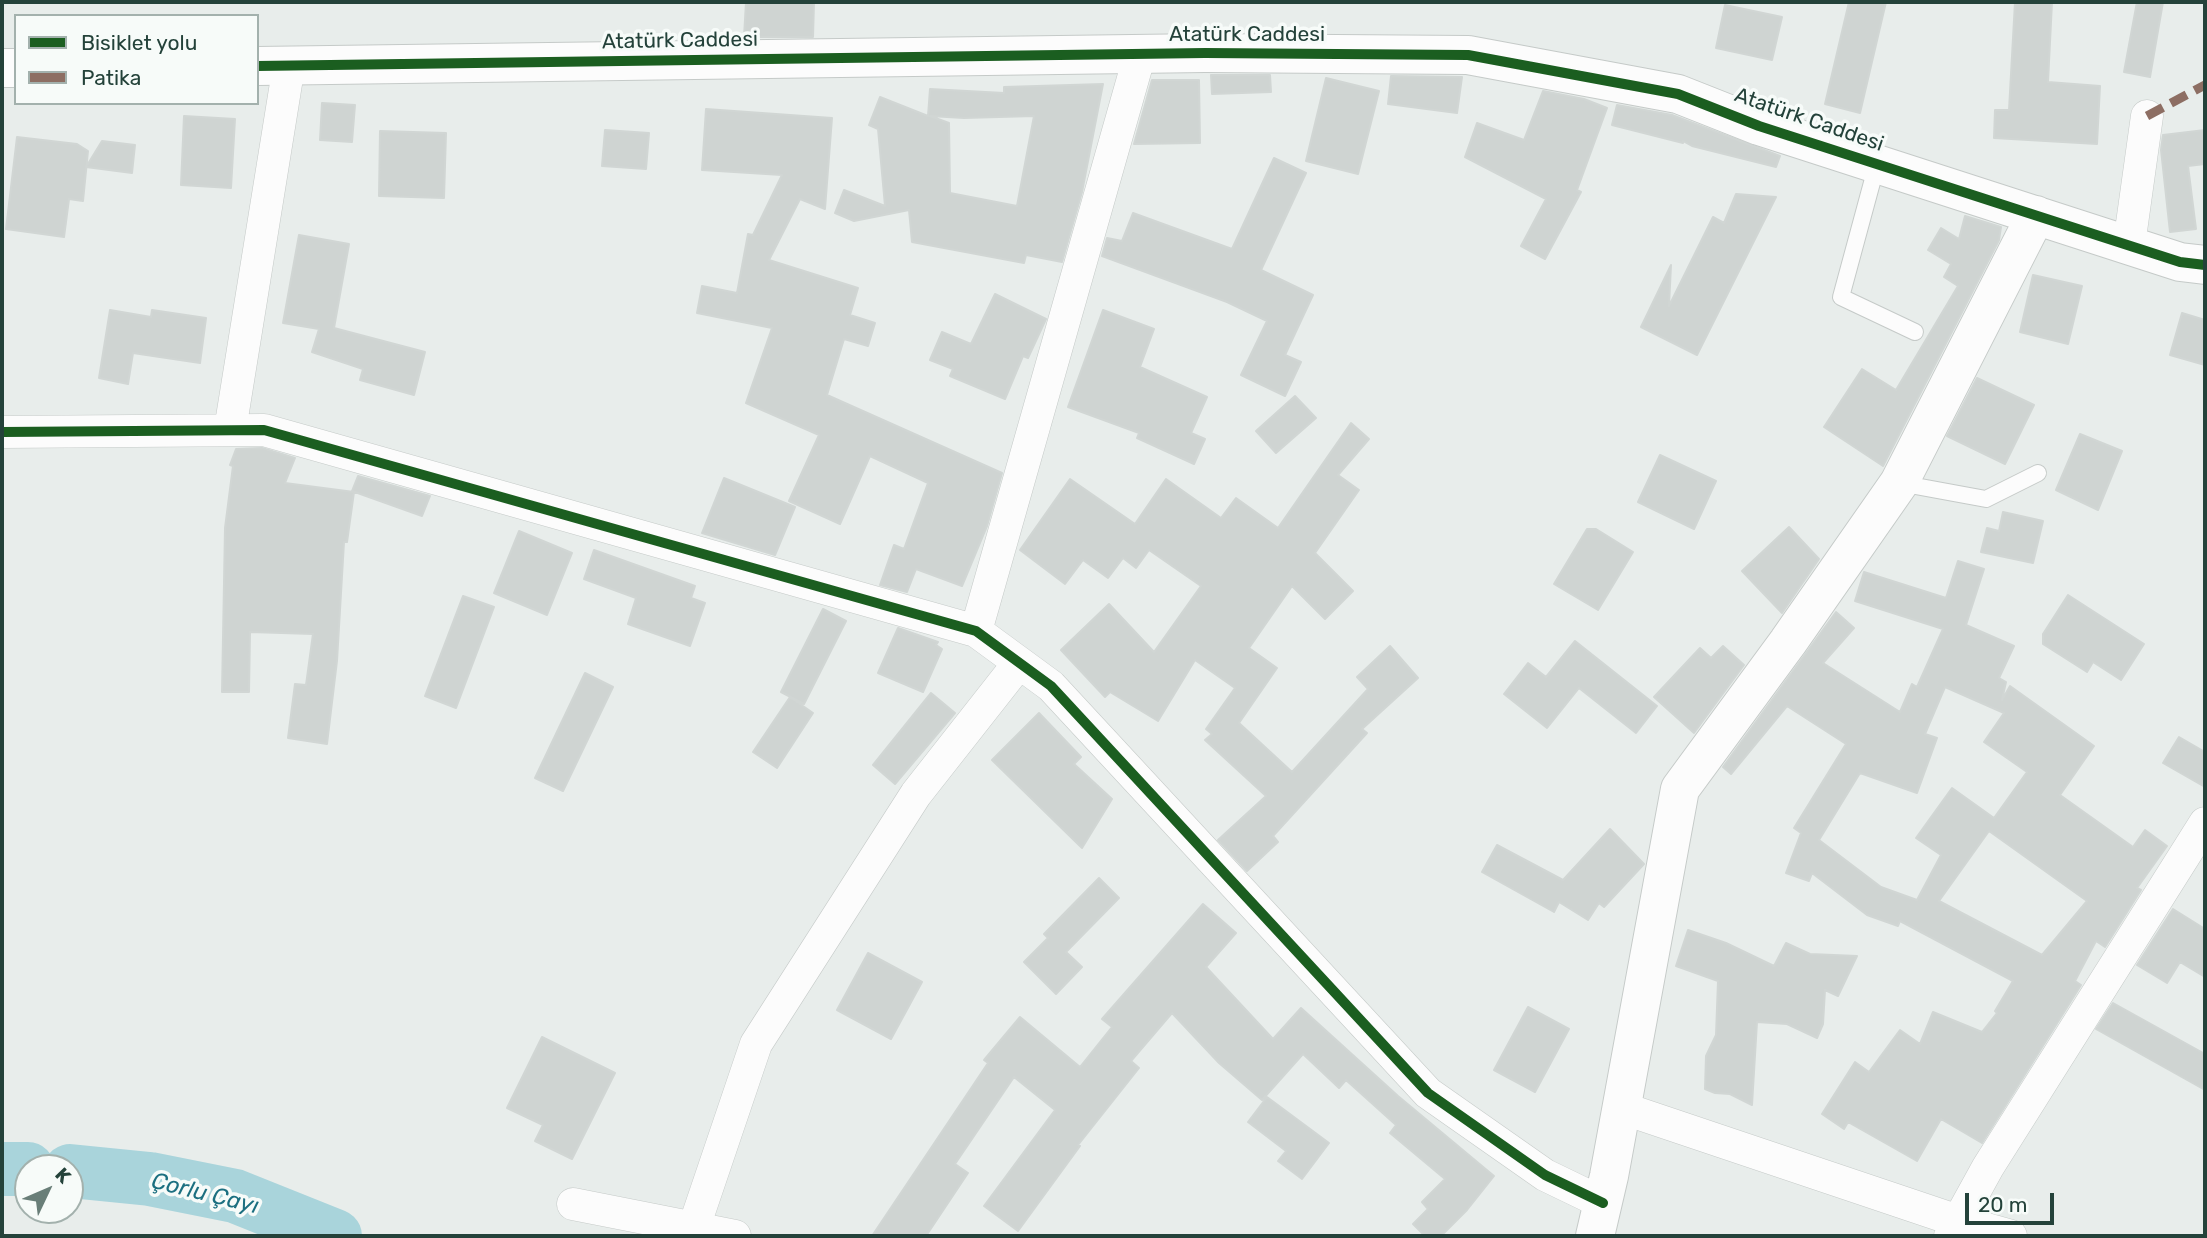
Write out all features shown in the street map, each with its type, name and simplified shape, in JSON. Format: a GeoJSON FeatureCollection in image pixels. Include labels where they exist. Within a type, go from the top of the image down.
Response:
{"type":"FeatureCollection","features":[{"type":"Feature","properties":{"kind":"street","name":"Atatürk Caddesi"},"geometry":{"type":"LineString","coordinates":[[273,65],[1140,54],[1468,55],[1678,94],[1759,126],[2179,262],[2205,265]]}},
{"type":"Feature","properties":{"kind":"street"},"geometry":{"type":"LineString","coordinates":[[694,1227],[756,1044],[916,794],[992,698],[997,647],[1140,54]]}},
{"type":"Feature","properties":{"kind":"street"},"geometry":{"type":"LineString","coordinates":[[230,430],[273,65]]}},
{"type":"Feature","properties":{"kind":"street"},"geometry":{"type":"LineString","coordinates":[[2129,246],[2147,116]]}},
{"type":"Feature","properties":{"kind":"street"},"geometry":{"type":"LineString","coordinates":[[2,432],[264,430],[997,647],[1051,686],[1428,1093],[1545,1175],[1599,1219],[1680,789],[1788,642],[1899,483],[2036,215]]}},
{"type":"Feature","properties":{"kind":"street"},"geometry":{"type":"LineString","coordinates":[[1954,1229],[1988,1167],[2205,823]]}},
{"type":"Feature","properties":{"kind":"street"},"geometry":{"type":"LineString","coordinates":[[1622,1108],[1954,1229],[2011,1236]]}},
{"type":"Feature","properties":{"kind":"street"},"geometry":{"type":"LineString","coordinates":[[573,1204],[735,1236]]}},
{"type":"Feature","properties":{"kind":"lane"},"geometry":{"type":"LineString","coordinates":[[1877,164],[1841,297],[1915,332]]}},
{"type":"Feature","properties":{"kind":"lane"},"geometry":{"type":"LineString","coordinates":[[1899,483],[1986,499],[2038,473]]}},
{"type":"Feature","properties":{"kind":"building"},"geometry":{"type":"Polygon","coordinates":[[[746,2],[814,2],[813,37],[744,37],[746,2]]]}},
{"type":"Feature","properties":{"kind":"building"},"geometry":{"type":"Polygon","coordinates":[[[1849,2],[1886,2],[1860,113],[1825,104],[1849,2]]]}},
{"type":"Feature","properties":{"kind":"building"},"geometry":{"type":"Polygon","coordinates":[[[2015,2],[2052,2],[2048,82],[2100,86],[2097,144],[1994,138],[1995,110],[2009,110],[2015,2]]]}},
{"type":"Feature","properties":{"kind":"building"},"geometry":{"type":"Polygon","coordinates":[[[2137,2],[2163,2],[2150,77],[2124,72],[2137,2]]]}},
{"type":"Feature","properties":{"kind":"building"},"geometry":{"type":"Polygon","coordinates":[[[1725,5],[1782,17],[1772,60],[1716,48],[1725,5]]]}},
{"type":"Feature","properties":{"kind":"building"},"geometry":{"type":"Polygon","coordinates":[[[1211,75],[1270,75],[1271,92],[1212,94],[1211,75]]]}},
{"type":"Feature","properties":{"kind":"building"},"geometry":{"type":"Polygon","coordinates":[[[1391,76],[1462,77],[1457,113],[1388,104],[1391,76]]]}},
{"type":"Feature","properties":{"kind":"building"},"geometry":{"type":"Polygon","coordinates":[[[1326,78],[1379,91],[1358,174],[1306,161],[1326,78]]]}},
{"type":"Feature","properties":{"kind":"building"},"geometry":{"type":"Polygon","coordinates":[[[1152,80],[1199,80],[1200,143],[1134,144],[1152,80]]]}},
{"type":"Feature","properties":{"kind":"building"},"geometry":{"type":"Polygon","coordinates":[[[1103,84],[1082,192],[1062,262],[1026,255],[1024,263],[912,242],[909,210],[854,221],[835,213],[844,190],[885,206],[878,129],[869,125],[880,97],[928,116],[930,89],[1004,93],[1004,87],[1103,84]],[[930,116],[949,123],[950,193],[1017,206],[1034,116],[930,116]]]}},
{"type":"Feature","properties":{"kind":"building"},"geometry":{"type":"Polygon","coordinates":[[[1543,91],[1584,99],[1607,108],[1577,190],[1581,192],[1545,259],[1521,246],[1546,199],[1465,157],[1477,123],[1524,140],[1543,91]]]}},
{"type":"Feature","properties":{"kind":"building"},"geometry":{"type":"Polygon","coordinates":[[[322,103],[355,105],[352,142],[320,140],[322,103]]]}},
{"type":"Feature","properties":{"kind":"building"},"geometry":{"type":"Polygon","coordinates":[[[1617,105],[1672,115],[1780,156],[1776,167],[1692,146],[1683,141],[1612,125],[1617,105]]]}},
{"type":"Feature","properties":{"kind":"building"},"geometry":{"type":"Polygon","coordinates":[[[706,109],[832,118],[825,209],[800,199],[769,260],[858,288],[850,315],[875,323],[868,346],[844,339],[827,395],[1002,473],[987,526],[962,586],[916,569],[907,592],[880,585],[894,545],[904,549],[928,483],[870,456],[840,524],[789,501],[819,435],[746,403],[772,328],[697,313],[702,286],[737,293],[748,234],[753,235],[782,175],[702,170],[706,109]]]}},
{"type":"Feature","properties":{"kind":"building"},"geometry":{"type":"Polygon","coordinates":[[[184,116],[235,119],[231,188],[181,185],[184,116]]]}},
{"type":"Feature","properties":{"kind":"building"},"geometry":{"type":"Polygon","coordinates":[[[605,130],[649,133],[646,169],[602,166],[605,130]]]}},
{"type":"Feature","properties":{"kind":"building"},"geometry":{"type":"Polygon","coordinates":[[[2205,130],[2205,164],[2188,166],[2196,229],[2170,232],[2161,150],[2163,135],[2205,130]]]}},
{"type":"Feature","properties":{"kind":"building"},"geometry":{"type":"Polygon","coordinates":[[[380,131],[446,133],[444,198],[379,196],[380,131]]]}},
{"type":"Feature","properties":{"kind":"building"},"geometry":{"type":"Polygon","coordinates":[[[17,137],[77,144],[88,151],[83,201],[69,199],[64,237],[6,229],[17,137]]]}},
{"type":"Feature","properties":{"kind":"building"},"geometry":{"type":"Polygon","coordinates":[[[102,141],[135,145],[132,173],[86,167],[102,141]]]}},
{"type":"Feature","properties":{"kind":"building"},"geometry":{"type":"Polygon","coordinates":[[[1274,158],[1306,173],[1261,270],[1313,295],[1285,355],[1301,362],[1285,396],[1241,375],[1267,321],[1227,302],[1102,256],[1107,238],[1122,241],[1133,213],[1232,249],[1274,158]]]}},
{"type":"Feature","properties":{"kind":"building"},"geometry":{"type":"Polygon","coordinates":[[[1736,194],[1776,197],[1697,355],[1641,327],[1671,265],[1669,306],[1713,217],[1724,223],[1736,194]]]}},
{"type":"Feature","properties":{"kind":"building"},"geometry":{"type":"Polygon","coordinates":[[[1965,216],[2001,227],[1999,240],[1883,466],[1824,427],[1862,369],[1896,390],[1958,286],[1944,277],[1951,264],[1928,250],[1941,228],[1959,239],[1965,216]]]}},
{"type":"Feature","properties":{"kind":"building"},"geometry":{"type":"Polygon","coordinates":[[[299,235],[349,244],[334,328],[425,352],[414,395],[360,380],[363,369],[312,352],[319,329],[283,323],[299,235]]]}},
{"type":"Feature","properties":{"kind":"building"},"geometry":{"type":"Polygon","coordinates":[[[2033,275],[2082,286],[2068,344],[2020,332],[2033,275]]]}},
{"type":"Feature","properties":{"kind":"building"},"geometry":{"type":"Polygon","coordinates":[[[995,294],[1046,319],[1028,358],[1023,356],[1005,399],[950,376],[953,369],[930,360],[942,332],[971,344],[995,294]]]}},
{"type":"Feature","properties":{"kind":"building"},"geometry":{"type":"Polygon","coordinates":[[[110,310],[151,317],[152,310],[206,318],[200,363],[133,353],[128,384],[99,378],[110,310]]]}},
{"type":"Feature","properties":{"kind":"building"},"geometry":{"type":"Polygon","coordinates":[[[1103,310],[1154,329],[1140,367],[1207,397],[1191,433],[1205,439],[1194,464],[1137,438],[1139,433],[1068,407],[1103,310]]]}},
{"type":"Feature","properties":{"kind":"building"},"geometry":{"type":"Polygon","coordinates":[[[2182,313],[2205,320],[2205,365],[2170,355],[2182,313]]]}},
{"type":"Feature","properties":{"kind":"building"},"geometry":{"type":"Polygon","coordinates":[[[1977,378],[2034,405],[2005,464],[1947,436],[1977,378]]]}},
{"type":"Feature","properties":{"kind":"building"},"geometry":{"type":"Polygon","coordinates":[[[1295,396],[1316,418],[1276,453],[1256,431],[1295,396]]]}},
{"type":"Feature","properties":{"kind":"building"},"geometry":{"type":"Polygon","coordinates":[[[1351,423],[1369,439],[1338,475],[1359,490],[1315,553],[1353,591],[1325,619],[1292,586],[1249,648],[1277,668],[1239,723],[1292,772],[1368,689],[1357,677],[1390,646],[1418,678],[1362,729],[1367,733],[1273,836],[1278,842],[1247,871],[1218,840],[1266,796],[1205,740],[1212,734],[1206,729],[1235,688],[1195,660],[1158,721],[1110,692],[1105,697],[1061,650],[1109,604],[1154,652],[1201,586],[1149,550],[1136,568],[1123,558],[1108,578],[1083,560],[1065,584],[1020,550],[1070,479],[1135,524],[1166,479],[1221,518],[1236,498],[1278,528],[1351,423]]]}},
{"type":"Feature","properties":{"kind":"building"},"geometry":{"type":"Polygon","coordinates":[[[2080,434],[2122,451],[2098,510],[2056,490],[2080,434]]]}},
{"type":"Feature","properties":{"kind":"building"},"geometry":{"type":"Polygon","coordinates":[[[262,448],[295,458],[285,483],[354,492],[347,542],[344,542],[337,661],[327,744],[288,738],[295,684],[306,685],[313,634],[250,632],[249,692],[222,692],[225,528],[233,466],[230,465],[236,449],[262,448]]]}},
{"type":"Feature","properties":{"kind":"building"},"geometry":{"type":"Polygon","coordinates":[[[1660,455],[1716,481],[1694,529],[1638,502],[1660,455]]]}},
{"type":"Feature","properties":{"kind":"building"},"geometry":{"type":"Polygon","coordinates":[[[358,476],[430,496],[422,516],[352,491],[358,476]]]}},
{"type":"Feature","properties":{"kind":"building"},"geometry":{"type":"Polygon","coordinates":[[[724,478],[795,507],[775,555],[702,533],[724,478]]]}},
{"type":"Feature","properties":{"kind":"building"},"geometry":{"type":"Polygon","coordinates":[[[2003,512],[2043,521],[2033,563],[1981,552],[1987,528],[1999,531],[2003,512]]]}},
{"type":"Feature","properties":{"kind":"building"},"geometry":{"type":"Polygon","coordinates":[[[1789,527],[1819,559],[1782,613],[1742,571],[1789,527]]]}},
{"type":"Feature","properties":{"kind":"building"},"geometry":{"type":"Polygon","coordinates":[[[1587,529],[1596,529],[1633,552],[1598,610],[1554,584],[1587,529]]]}},
{"type":"Feature","properties":{"kind":"building"},"geometry":{"type":"Polygon","coordinates":[[[519,531],[572,553],[547,615],[494,593],[519,531]]]}},
{"type":"Feature","properties":{"kind":"building"},"geometry":{"type":"Polygon","coordinates":[[[594,550],[695,586],[691,598],[705,603],[690,646],[628,624],[636,598],[584,579],[594,550]]]}},
{"type":"Feature","properties":{"kind":"building"},"geometry":{"type":"Polygon","coordinates":[[[1958,561],[1984,569],[1966,625],[2014,646],[1999,678],[2006,682],[2002,700],[2010,686],[2094,746],[2060,795],[2133,847],[2145,830],[2167,846],[2137,888],[2141,890],[2105,947],[2096,941],[2075,981],[2081,985],[1982,1143],[1941,1119],[1917,1161],[1848,1122],[1844,1129],[1822,1114],[1855,1062],[1869,1072],[1900,1030],[1920,1044],[1933,1012],[1982,1032],[1997,1013],[1995,1011],[2013,981],[1900,921],[1898,926],[1867,915],[1812,873],[1809,881],[1786,873],[1801,833],[1794,828],[1846,744],[1787,706],[1731,774],[1723,767],[1836,612],[1854,628],[1823,663],[1900,712],[1912,684],[1917,687],[1943,629],[1855,601],[1864,572],[1946,598],[1958,561]],[[1945,687],[1925,734],[1937,738],[1917,793],[1860,773],[1819,840],[1881,887],[1917,900],[1941,855],[1916,838],[1952,788],[1994,818],[2027,772],[1984,742],[2004,713],[1945,687]],[[1989,831],[1939,901],[2042,955],[2087,901],[1989,831]]]}},
{"type":"Feature","properties":{"kind":"building"},"geometry":{"type":"Polygon","coordinates":[[[2068,595],[2144,644],[2121,680],[2093,662],[2087,672],[2043,644],[2043,634],[2068,595]]]}},
{"type":"Feature","properties":{"kind":"building"},"geometry":{"type":"Polygon","coordinates":[[[463,596],[494,607],[456,708],[425,696],[463,596]]]}},
{"type":"Feature","properties":{"kind":"building"},"geometry":{"type":"Polygon","coordinates":[[[823,609],[846,621],[804,704],[781,692],[823,609]]]}},
{"type":"Feature","properties":{"kind":"building"},"geometry":{"type":"Polygon","coordinates":[[[898,628],[938,642],[936,645],[942,649],[923,692],[878,673],[898,628]]]}},
{"type":"Feature","properties":{"kind":"building"},"geometry":{"type":"Polygon","coordinates":[[[1575,641],[1657,706],[1636,733],[1579,688],[1547,728],[1504,694],[1528,663],[1546,677],[1575,641]]]}},
{"type":"Feature","properties":{"kind":"building"},"geometry":{"type":"Polygon","coordinates":[[[1723,646],[1744,665],[1694,733],[1654,697],[1700,648],[1711,658],[1723,646]]]}},
{"type":"Feature","properties":{"kind":"building"},"geometry":{"type":"Polygon","coordinates":[[[585,673],[613,687],[563,791],[535,778],[585,673]]]}},
{"type":"Feature","properties":{"kind":"building"},"geometry":{"type":"Polygon","coordinates":[[[931,693],[955,713],[895,784],[873,765],[931,693]]]}},
{"type":"Feature","properties":{"kind":"building"},"geometry":{"type":"Polygon","coordinates":[[[790,697],[813,713],[777,768],[753,752],[790,697]]]}},
{"type":"Feature","properties":{"kind":"building"},"geometry":{"type":"Polygon","coordinates":[[[1039,713],[1081,757],[1074,764],[1112,799],[1082,848],[992,760],[1039,713]]]}},
{"type":"Feature","properties":{"kind":"building"},"geometry":{"type":"Polygon","coordinates":[[[2179,737],[2205,752],[2205,787],[2163,763],[2179,737]]]}},
{"type":"Feature","properties":{"kind":"building"},"geometry":{"type":"Polygon","coordinates":[[[1610,829],[1644,864],[1604,907],[1599,903],[1588,920],[1559,902],[1554,912],[1482,872],[1497,845],[1563,880],[1610,829]]]}},
{"type":"Feature","properties":{"kind":"building"},"geometry":{"type":"Polygon","coordinates":[[[1099,878],[1119,898],[1066,952],[1082,967],[1056,994],[1024,962],[1048,938],[1044,934],[1099,878]]]}},
{"type":"Feature","properties":{"kind":"building"},"geometry":{"type":"Polygon","coordinates":[[[1203,904],[1236,933],[1206,967],[1273,1039],[1301,1008],[1398,1096],[1494,1176],[1467,1210],[1441,1236],[1425,1236],[1413,1224],[1428,1209],[1422,1202],[1445,1179],[1390,1133],[1396,1125],[1346,1080],[1339,1088],[1303,1054],[1262,1100],[1219,1063],[1172,1013],[1131,1061],[1139,1068],[1078,1145],[1080,1146],[1018,1231],[984,1206],[1055,1110],[1014,1077],[955,1164],[968,1173],[926,1236],[872,1236],[988,1063],[984,1060],[1020,1017],[1080,1067],[1112,1027],[1102,1019],[1203,904]]]}},
{"type":"Feature","properties":{"kind":"building"},"geometry":{"type":"Polygon","coordinates":[[[2173,909],[2205,929],[2205,977],[2180,962],[2167,983],[2137,965],[2173,909]]]}},
{"type":"Feature","properties":{"kind":"building"},"geometry":{"type":"Polygon","coordinates":[[[1688,930],[1726,943],[1774,966],[1786,943],[1810,954],[1857,956],[1838,996],[1825,990],[1823,1024],[1817,1038],[1787,1024],[1757,1022],[1752,1105],[1730,1094],[1705,1089],[1706,1056],[1716,1035],[1718,981],[1676,966],[1688,930]]]}},
{"type":"Feature","properties":{"kind":"building"},"geometry":{"type":"Polygon","coordinates":[[[868,953],[922,982],[891,1039],[837,1010],[868,953]]]}},
{"type":"Feature","properties":{"kind":"building"},"geometry":{"type":"Polygon","coordinates":[[[2113,1003],[2205,1054],[2205,1090],[2096,1029],[2113,1003]]]}},
{"type":"Feature","properties":{"kind":"building"},"geometry":{"type":"Polygon","coordinates":[[[1528,1007],[1569,1029],[1535,1092],[1494,1070],[1528,1007]]]}},
{"type":"Feature","properties":{"kind":"building"},"geometry":{"type":"Polygon","coordinates":[[[542,1037],[615,1073],[572,1159],[535,1141],[543,1125],[507,1108],[542,1037]]]}},
{"type":"Feature","properties":{"kind":"building"},"geometry":{"type":"Polygon","coordinates":[[[1267,1097],[1329,1143],[1302,1179],[1278,1161],[1286,1151],[1248,1122],[1267,1097]]]}},
{"type":"Feature","properties":{"kind":"waterway","name":"Çorlu Çayı"},"geometry":{"type":"LineString","coordinates":[[2,1169],[14,1169]]}},
{"type":"Feature","properties":{"kind":"waterway","name":"Çorlu Çayı"},"geometry":{"type":"LineString","coordinates":[[84,1172],[150,1179],[235,1196],[335,1236]]}},
{"type":"Feature","properties":{"kind":"marked path"},"geometry":{"type":"LineString","coordinates":[[2147,116],[2205,85]]}},
{"type":"Feature","properties":{"kind":"cycle path"},"geometry":{"type":"LineString","coordinates":[[259,66],[1205,53],[1468,55],[1678,94],[1759,126],[2180,262],[2205,265]]}},
{"type":"Feature","properties":{"kind":"cycle path"},"geometry":{"type":"LineString","coordinates":[[2,432],[264,430],[976,631],[1051,686],[1428,1093],[1545,1175],[1603,1203]]}}]}
